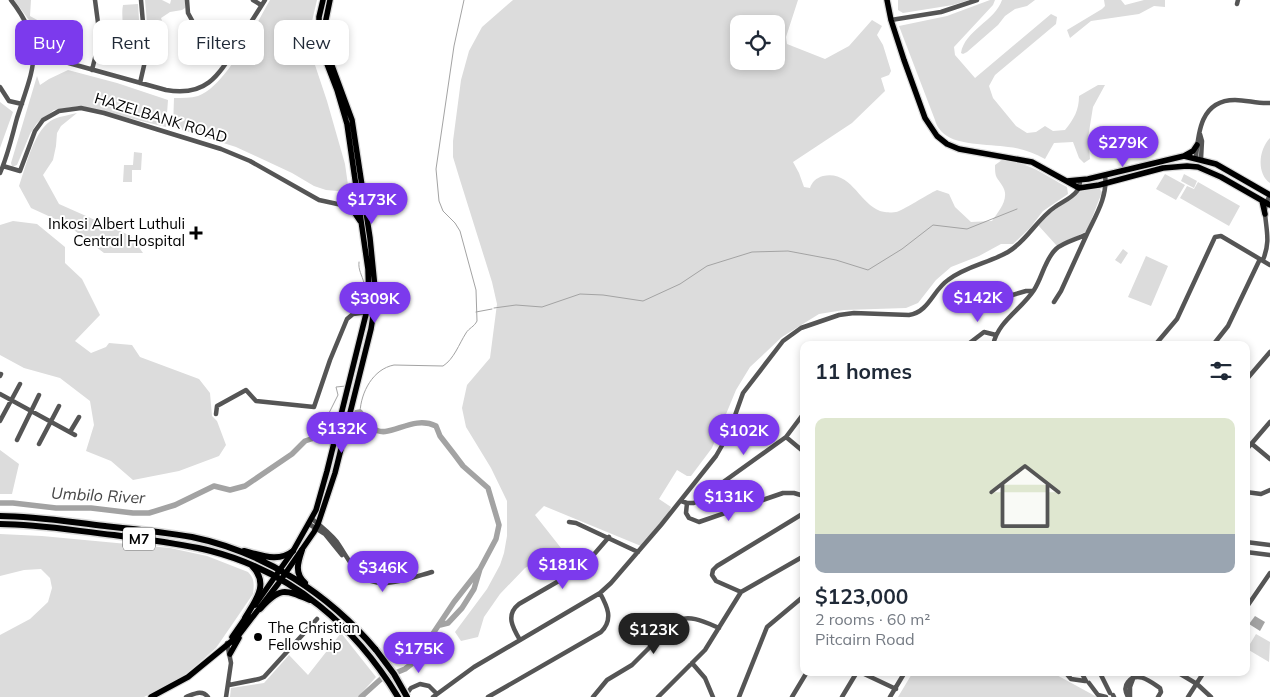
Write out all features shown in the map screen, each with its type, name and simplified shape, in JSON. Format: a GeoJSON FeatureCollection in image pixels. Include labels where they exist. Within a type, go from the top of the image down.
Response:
{"type":"FeatureCollection","features":[{"type":"Feature","properties":{"kind":"highway","name":"M7"},"geometry":{"type":"LineString","coordinates":[[0,516],[50,519],[183,536],[224,546],[315,592],[351,623],[376,650],[394,674],[406,697]]}},
{"type":"Feature","properties":{"kind":"highway","name":"M7"},"geometry":{"type":"LineString","coordinates":[[0,524],[33,526],[170,543],[211,551],[281,575],[318,604],[350,634],[367,652],[398,697]]}},
{"type":"Feature","properties":{"kind":"highway"},"geometry":{"type":"LineString","coordinates":[[224,546],[272,558],[283,557],[293,551]]}},
{"type":"Feature","properties":{"kind":"highway"},"geometry":{"type":"LineString","coordinates":[[302,550],[298,562],[298,572],[302,581],[315,592]]}},
{"type":"Feature","properties":{"kind":"highway"},"geometry":{"type":"LineString","coordinates":[[245,618],[259,593],[261,585],[258,573],[249,564]]}},
{"type":"Feature","properties":{"kind":"highway"},"geometry":{"type":"LineString","coordinates":[[260,608],[271,596],[281,592],[296,594],[318,604]]}},
{"type":"Feature","properties":{"kind":"main road"},"geometry":{"type":"LineString","coordinates":[[217,653],[225,653],[230,656],[244,629],[281,575],[311,521],[327,471],[370,296],[361,223],[361,201],[357,191],[344,112],[326,63],[319,37],[319,17],[324,0]]}},
{"type":"Feature","properties":{"kind":"main road"},"geometry":{"type":"LineString","coordinates":[[226,645],[245,618],[302,550],[317,526],[330,491],[374,311],[375,286],[361,201],[352,120],[331,64],[326,42],[325,24],[330,0]]}},
{"type":"Feature","properties":{"kind":"main road"},"geometry":{"type":"LineString","coordinates":[[887,0],[891,20],[923,114],[937,136],[947,144],[959,149],[1032,162],[1079,188],[1163,168],[1187,166],[1213,172]]}},
{"type":"Feature","properties":{"kind":"main road"},"geometry":{"type":"LineString","coordinates":[[1066,181],[1105,175],[1184,156],[1193,151],[1197,145]]}},
{"type":"Feature","properties":{"kind":"main road"},"geometry":{"type":"LineString","coordinates":[[1184,156],[1216,164],[1270,195]]}},
{"type":"Feature","properties":{"kind":"main road"},"geometry":{"type":"LineString","coordinates":[[1187,166],[1198,160]]}},
{"type":"Feature","properties":{"kind":"main road"},"geometry":{"type":"LineString","coordinates":[[1198,160],[1213,172],[1266,203],[1265,214]]}},
{"type":"Feature","properties":{"kind":"main road"},"geometry":{"type":"LineString","coordinates":[[357,191],[346,203],[361,223]]}},
{"type":"Feature","properties":{"kind":"main road"},"geometry":{"type":"LineString","coordinates":[[155,696],[182,682],[244,629]]}},
{"type":"Feature","properties":{"kind":"street"},"geometry":{"type":"LineString","coordinates":[[10,0],[24,20]]}},
{"type":"Feature","properties":{"kind":"street"},"geometry":{"type":"LineString","coordinates":[[92,70],[100,38],[95,0]]}},
{"type":"Feature","properties":{"kind":"street"},"geometry":{"type":"LineString","coordinates":[[140,83],[146,57],[141,0]]}},
{"type":"Feature","properties":{"kind":"street"},"geometry":{"type":"LineString","coordinates":[[187,0],[188,13],[192,20]]}},
{"type":"Feature","properties":{"kind":"street"},"geometry":{"type":"LineString","coordinates":[[253,0],[261,5]]}},
{"type":"Feature","properties":{"kind":"street"},"geometry":{"type":"LineString","coordinates":[[252,20],[265,0]]}},
{"type":"Feature","properties":{"kind":"street"},"geometry":{"type":"LineString","coordinates":[[891,20],[941,12],[977,0]]}},
{"type":"Feature","properties":{"kind":"street"},"geometry":{"type":"LineString","coordinates":[[0,173],[30,83],[33,65]]}},
{"type":"Feature","properties":{"kind":"street"},"geometry":{"type":"LineString","coordinates":[[75,65],[175,92],[194,90],[206,85],[215,78],[224,65]]}},
{"type":"Feature","properties":{"kind":"street"},"geometry":{"type":"LineString","coordinates":[[0,87],[7,99],[22,104]]}},
{"type":"Feature","properties":{"kind":"street"},"geometry":{"type":"LineString","coordinates":[[1198,160],[1197,145],[1201,125],[1206,114],[1213,107],[1222,102],[1235,100],[1258,104],[1270,103]]}},
{"type":"Feature","properties":{"kind":"street","name":"HAZELBANK ROAD"},"geometry":{"type":"LineString","coordinates":[[3,166],[20,171],[35,131],[43,120],[59,110],[81,108],[104,113],[220,149],[250,161],[313,198],[336,204],[361,201]]}},
{"type":"Feature","properties":{"kind":"street"},"geometry":{"type":"LineString","coordinates":[[1198,160],[1202,141],[1200,132]]}},
{"type":"Feature","properties":{"kind":"street"},"geometry":{"type":"LineString","coordinates":[[1054,302],[1061,291],[1105,195],[1105,175]]}},
{"type":"Feature","properties":{"kind":"street"},"geometry":{"type":"LineString","coordinates":[[406,697],[411,688],[420,684],[429,686],[435,696],[474,667],[600,593],[681,501],[721,448],[728,435],[738,402],[751,380],[783,341],[794,332],[812,323],[847,314],[915,314],[923,308],[948,279],[1002,255],[1016,246],[1044,215],[1074,194],[1079,188],[1080,180]]}},
{"type":"Feature","properties":{"kind":"street"},"geometry":{"type":"LineString","coordinates":[[1266,203],[1270,195]]}},
{"type":"Feature","properties":{"kind":"street"},"geometry":{"type":"LineString","coordinates":[[1216,341],[1228,326],[1268,251],[1270,242],[1265,214]]}},
{"type":"Feature","properties":{"kind":"street"},"geometry":{"type":"LineString","coordinates":[[994,341],[1002,324],[1033,291],[1053,252],[1059,247],[1087,234]]}},
{"type":"Feature","properties":{"kind":"street"},"geometry":{"type":"LineString","coordinates":[[1158,341],[1177,319],[1214,238],[1221,236],[1270,265]]}},
{"type":"Feature","properties":{"kind":"street"},"geometry":{"type":"LineString","coordinates":[[1078,238],[1083,243]]}},
{"type":"Feature","properties":{"kind":"street"},"geometry":{"type":"LineString","coordinates":[[985,303],[1026,291],[1033,291]]}},
{"type":"Feature","properties":{"kind":"street"},"geometry":{"type":"LineString","coordinates":[[216,414],[217,406],[246,390],[256,401],[314,407],[330,360],[347,319],[353,314],[374,311]]}},
{"type":"Feature","properties":{"kind":"street"},"geometry":{"type":"LineString","coordinates":[[972,341],[984,332],[996,335]]}},
{"type":"Feature","properties":{"kind":"street"},"geometry":{"type":"LineString","coordinates":[[1250,375],[1270,352]]}},
{"type":"Feature","properties":{"kind":"street"},"geometry":{"type":"LineString","coordinates":[[0,422],[20,384]]}},
{"type":"Feature","properties":{"kind":"street"},"geometry":{"type":"LineString","coordinates":[[0,394],[75,435]]}},
{"type":"Feature","properties":{"kind":"street"},"geometry":{"type":"LineString","coordinates":[[17,440],[39,395]]}},
{"type":"Feature","properties":{"kind":"street"},"geometry":{"type":"LineString","coordinates":[[39,444],[59,406]]}},
{"type":"Feature","properties":{"kind":"street"},"geometry":{"type":"LineString","coordinates":[[70,432],[79,417]]}},
{"type":"Feature","properties":{"kind":"street"},"geometry":{"type":"LineString","coordinates":[[681,501],[687,503],[697,501],[786,437],[800,418]]}},
{"type":"Feature","properties":{"kind":"street"},"geometry":{"type":"LineString","coordinates":[[1270,422],[1252,444],[1270,458]]}},
{"type":"Feature","properties":{"kind":"street"},"geometry":{"type":"LineString","coordinates":[[786,437],[800,449]]}},
{"type":"Feature","properties":{"kind":"street"},"geometry":{"type":"LineString","coordinates":[[1250,493],[1261,494],[1270,490]]}},
{"type":"Feature","properties":{"kind":"street"},"geometry":{"type":"LineString","coordinates":[[687,503],[686,513],[689,518],[699,522],[783,493],[800,495]]}},
{"type":"Feature","properties":{"kind":"street"},"geometry":{"type":"LineString","coordinates":[[741,592],[716,581],[712,575],[715,568],[800,515]]}},
{"type":"Feature","properties":{"kind":"street"},"geometry":{"type":"LineString","coordinates":[[311,521],[317,526],[326,529],[337,542],[348,561],[361,576],[371,581],[380,583],[396,582],[432,572]]}},
{"type":"Feature","properties":{"kind":"street"},"geometry":{"type":"LineString","coordinates":[[569,522],[609,537],[638,552]]}},
{"type":"Feature","properties":{"kind":"street"},"geometry":{"type":"LineString","coordinates":[[520,640],[513,628],[511,619],[512,611],[515,607],[583,567],[609,537]]}},
{"type":"Feature","properties":{"kind":"street"},"geometry":{"type":"LineString","coordinates":[[1250,542],[1270,545]]}},
{"type":"Feature","properties":{"kind":"street"},"geometry":{"type":"LineString","coordinates":[[1250,552],[1270,555]]}},
{"type":"Feature","properties":{"kind":"street"},"geometry":{"type":"LineString","coordinates":[[658,697],[705,650],[741,592],[800,558]]}},
{"type":"Feature","properties":{"kind":"street"},"geometry":{"type":"LineString","coordinates":[[1250,602],[1270,568]]}},
{"type":"Feature","properties":{"kind":"street"},"geometry":{"type":"LineString","coordinates":[[1262,582],[1270,573]]}},
{"type":"Feature","properties":{"kind":"street"},"geometry":{"type":"LineString","coordinates":[[488,697],[601,632],[607,624],[609,613],[600,593]]}},
{"type":"Feature","properties":{"kind":"street"},"geometry":{"type":"LineString","coordinates":[[739,697],[767,627],[800,599]]}},
{"type":"Feature","properties":{"kind":"street"},"geometry":{"type":"LineString","coordinates":[[593,697],[608,680],[632,665],[676,621],[684,618],[693,618],[719,628]]}},
{"type":"Feature","properties":{"kind":"street"},"geometry":{"type":"LineString","coordinates":[[229,685],[264,676],[317,619]]}},
{"type":"Feature","properties":{"kind":"street"},"geometry":{"type":"LineString","coordinates":[[226,645],[230,656],[229,685],[226,697]]}},
{"type":"Feature","properties":{"kind":"street"},"geometry":{"type":"LineString","coordinates":[[692,663],[702,674],[712,697]]}},
{"type":"Feature","properties":{"kind":"street"},"geometry":{"type":"LineString","coordinates":[[792,697],[805,676]]}},
{"type":"Feature","properties":{"kind":"street"},"geometry":{"type":"LineString","coordinates":[[842,697],[856,676]]}},
{"type":"Feature","properties":{"kind":"street"},"geometry":{"type":"LineString","coordinates":[[868,676],[896,689]]}},
{"type":"Feature","properties":{"kind":"street"},"geometry":{"type":"LineString","coordinates":[[890,697],[903,676]]}},
{"type":"Feature","properties":{"kind":"street"},"geometry":{"type":"LineString","coordinates":[[1068,676],[1071,680],[1085,682]]}},
{"type":"Feature","properties":{"kind":"street"},"geometry":{"type":"LineString","coordinates":[[1083,676],[1085,682],[1098,695],[1109,696],[1110,690],[1102,676]]}},
{"type":"Feature","properties":{"kind":"street"},"geometry":{"type":"LineString","coordinates":[[1129,697],[1130,687],[1135,676],[1160,688],[1161,692],[1158,697]]}},
{"type":"Feature","properties":{"kind":"street"},"geometry":{"type":"LineString","coordinates":[[1184,676],[1197,684],[1211,697]]}},
{"type":"Feature","properties":{"kind":"street"},"geometry":{"type":"LineString","coordinates":[[1188,697],[1202,676]]}},
{"type":"Feature","properties":{"kind":"street"},"geometry":{"type":"LineString","coordinates":[[186,697],[199,692],[206,694],[208,697]]}},
{"type":"Feature","properties":{"kind":"shaded area"},"geometry":{"type":"Polygon","coordinates":[[[14,0],[31,0],[30,16],[37,20],[29,20],[14,0]]]}},
{"type":"Feature","properties":{"kind":"shaded area"},"geometry":{"type":"Polygon","coordinates":[[[145,0],[162,0],[170,4],[171,0],[185,0],[185,8],[182,10],[170,12],[161,18],[162,20],[147,20],[145,0]]]}},
{"type":"Feature","properties":{"kind":"shaded area"},"geometry":{"type":"Polygon","coordinates":[[[270,0],[317,0],[312,20],[274,20],[274,65],[315,65],[345,164],[349,192],[326,190],[314,186],[292,173],[236,147],[173,127],[174,98],[198,96],[209,90],[231,65],[264,65],[264,20],[259,20],[270,0]]]}},
{"type":"Feature","properties":{"kind":"shaded area"},"geometry":{"type":"Polygon","coordinates":[[[513,0],[798,0],[786,37],[787,44],[825,59],[849,46],[872,20],[882,26],[877,35],[883,45],[891,71],[889,75],[881,78],[885,91],[852,123],[793,162],[804,187],[810,188],[818,178],[833,175],[848,182],[873,207],[880,211],[890,212],[899,211],[937,190],[949,194],[955,207],[971,222],[992,221],[1005,196],[1003,187],[995,173],[995,165],[1002,160],[1020,163],[1036,170],[1067,187],[1068,194],[1043,211],[1030,228],[1013,244],[1001,244],[979,256],[951,267],[936,280],[918,303],[906,308],[844,310],[819,314],[782,337],[750,367],[736,390],[712,448],[691,476],[687,476],[677,470],[659,499],[671,507],[668,514],[641,546],[544,506],[535,515],[561,548],[525,568],[500,594],[484,617],[478,637],[461,641],[455,632],[487,589],[500,565],[507,536],[507,501],[491,468],[466,427],[462,408],[467,385],[490,358],[497,304],[492,282],[453,157],[453,141],[461,80],[469,51],[482,27],[513,0]]]}},
{"type":"Feature","properties":{"kind":"shaded area"},"geometry":{"type":"Polygon","coordinates":[[[898,0],[969,0],[953,5],[903,13],[898,10],[898,0]]]}},
{"type":"Feature","properties":{"kind":"shaded area"},"geometry":{"type":"Polygon","coordinates":[[[990,0],[995,0],[993,5],[954,47],[955,55],[975,78],[1051,14],[1057,17],[1056,24],[995,75],[989,86],[993,98],[1016,126],[1027,133],[1036,132],[1045,126],[1053,131],[1065,130],[1075,114],[1079,96],[1098,85],[1105,85],[1093,107],[1088,138],[1090,159],[1084,163],[1079,158],[1073,142],[1054,143],[1045,159],[1018,148],[963,142],[947,136],[937,126],[899,26],[947,16],[990,0]]]}},
{"type":"Feature","properties":{"kind":"shaded area"},"geometry":{"type":"Polygon","coordinates":[[[1002,0],[1035,0],[1027,6],[1015,9],[1005,16],[998,25],[967,52],[961,53],[968,38],[993,14],[1002,0]]]}},
{"type":"Feature","properties":{"kind":"shaded area"},"geometry":{"type":"Polygon","coordinates":[[[1104,0],[1121,0],[1125,5],[1144,0],[1165,0],[1165,7],[1154,6],[1139,14],[1091,21],[1070,38],[1067,30],[1102,9],[1105,6],[1104,0]]]}},
{"type":"Feature","properties":{"kind":"shaded area"},"geometry":{"type":"Polygon","coordinates":[[[138,4],[139,20],[123,20],[123,5],[138,4]]]}},
{"type":"Feature","properties":{"kind":"shaded area"},"geometry":{"type":"Polygon","coordinates":[[[68,70],[117,83],[168,100],[166,127],[79,106],[54,110],[37,123],[30,134],[17,165],[12,167],[11,163],[37,76],[40,85],[68,70]]]}},
{"type":"Feature","properties":{"kind":"shaded area"},"geometry":{"type":"Polygon","coordinates":[[[0,102],[13,112],[0,148],[0,102]]]}},
{"type":"Feature","properties":{"kind":"shaded area"},"geometry":{"type":"Polygon","coordinates":[[[77,113],[61,126],[57,133],[53,160],[43,175],[59,204],[131,236],[143,253],[104,253],[66,224],[31,208],[19,186],[36,139],[41,131],[54,119],[77,113]]]}},
{"type":"Feature","properties":{"kind":"shaded area"},"geometry":{"type":"Polygon","coordinates":[[[1270,138],[1270,183],[1266,179],[1261,167],[1261,154],[1270,138]]]}},
{"type":"Feature","properties":{"kind":"shaded area"},"geometry":{"type":"Polygon","coordinates":[[[134,152],[142,153],[141,170],[132,170],[132,182],[123,182],[124,165],[133,165],[134,152]]]}},
{"type":"Feature","properties":{"kind":"shaded area"},"geometry":{"type":"Polygon","coordinates":[[[1165,174],[1185,185],[1176,200],[1156,189],[1165,174]]]}},
{"type":"Feature","properties":{"kind":"shaded area"},"geometry":{"type":"Polygon","coordinates":[[[1184,174],[1197,181],[1194,188],[1181,181],[1184,174]]]}},
{"type":"Feature","properties":{"kind":"shaded area"},"geometry":{"type":"Polygon","coordinates":[[[1198,182],[1240,206],[1229,226],[1180,198],[1187,186],[1194,189],[1198,182]]]}},
{"type":"Feature","properties":{"kind":"shaded area"},"geometry":{"type":"Polygon","coordinates":[[[1099,188],[1102,192],[1087,231],[1057,246],[1038,225],[1044,218],[1079,192],[1099,188]]]}},
{"type":"Feature","properties":{"kind":"shaded area"},"geometry":{"type":"Polygon","coordinates":[[[13,221],[37,224],[65,247],[65,263],[82,279],[100,315],[75,341],[91,353],[106,347],[109,343],[132,345],[140,357],[199,379],[210,393],[212,416],[217,421],[226,445],[219,456],[179,471],[133,480],[111,461],[86,451],[94,425],[90,401],[60,378],[24,368],[0,355],[0,225],[13,221]]]}},
{"type":"Feature","properties":{"kind":"shaded area"},"geometry":{"type":"Polygon","coordinates":[[[1123,249],[1128,253],[1121,264],[1115,260],[1123,249]]]}},
{"type":"Feature","properties":{"kind":"shaded area"},"geometry":{"type":"Polygon","coordinates":[[[1146,256],[1168,266],[1151,306],[1128,297],[1146,256]]]}},
{"type":"Feature","properties":{"kind":"shaded area"},"geometry":{"type":"Polygon","coordinates":[[[0,450],[19,464],[12,494],[0,494],[0,450]]]}},
{"type":"Feature","properties":{"kind":"shaded area"},"geometry":{"type":"Polygon","coordinates":[[[0,534],[170,548],[207,556],[248,572],[253,580],[253,594],[216,648],[184,676],[144,697],[0,697],[0,635],[30,619],[48,602],[52,588],[50,578],[41,569],[24,570],[0,576],[0,534]]]}},
{"type":"Feature","properties":{"kind":"shaded area"},"geometry":{"type":"Polygon","coordinates":[[[1255,616],[1265,622],[1260,631],[1250,625],[1255,616]]]}},
{"type":"Feature","properties":{"kind":"shaded area"},"geometry":{"type":"Polygon","coordinates":[[[341,633],[376,677],[358,697],[230,697],[231,688],[264,683],[289,655],[308,675],[341,633]]]}},
{"type":"Feature","properties":{"kind":"shaded area"},"geometry":{"type":"Polygon","coordinates":[[[1256,634],[1270,642],[1269,662],[1250,651],[1250,644],[1256,634]]]}},
{"type":"Feature","properties":{"kind":"shaded area"},"geometry":{"type":"Polygon","coordinates":[[[911,676],[1058,676],[1097,697],[898,697],[911,676]]]}},
{"type":"Feature","properties":{"kind":"waterway"},"geometry":{"type":"LineString","coordinates":[[360,412],[369,382],[380,371],[394,365],[443,366],[456,351],[466,333],[477,321],[476,290],[460,231],[443,211],[439,201],[436,169],[454,46],[464,0]]}},
{"type":"Feature","properties":{"kind":"waterway"},"geometry":{"type":"LineString","coordinates":[[494,308],[516,305],[542,307],[580,294],[603,295],[643,301],[680,284],[707,266],[752,252],[788,251],[836,260],[868,270],[902,249],[933,225],[967,229],[1017,209]]}},
{"type":"Feature","properties":{"kind":"waterway"},"geometry":{"type":"LineString","coordinates":[[359,262],[365,289],[364,308]]}},
{"type":"Feature","properties":{"kind":"waterway"},"geometry":{"type":"LineString","coordinates":[[476,312],[492,309]]}},
{"type":"Feature","properties":{"kind":"waterway"},"geometry":{"type":"LineString","coordinates":[[333,418],[329,413],[338,395],[336,387],[346,386]]}},
{"type":"Feature","properties":{"kind":"waterway","name":"Umbilo River"},"geometry":{"type":"LineString","coordinates":[[0,503],[149,513],[175,505],[214,486],[230,490],[245,486],[292,454],[305,441],[319,435],[334,417],[360,412],[373,428],[379,431],[393,430],[418,423],[436,426],[440,436],[463,466],[488,488],[499,525],[496,539],[480,569],[454,602],[414,662],[405,669],[381,679],[361,697]]}},
{"type":"Feature","properties":{"kind":"waterway"},"geometry":{"type":"LineString","coordinates":[[440,625],[448,623],[462,608],[474,589],[480,569]]}},
{"type":"Feature","properties":{"kind":"place","name":"Inkosi Albert Luthuli Central Hospital"},"geometry":{"type":"Point","coordinates":[196,233]}},
{"type":"Feature","properties":{"kind":"place","name":"The Christian Fellowship"},"geometry":{"type":"Point","coordinates":[258,637]}}]}
